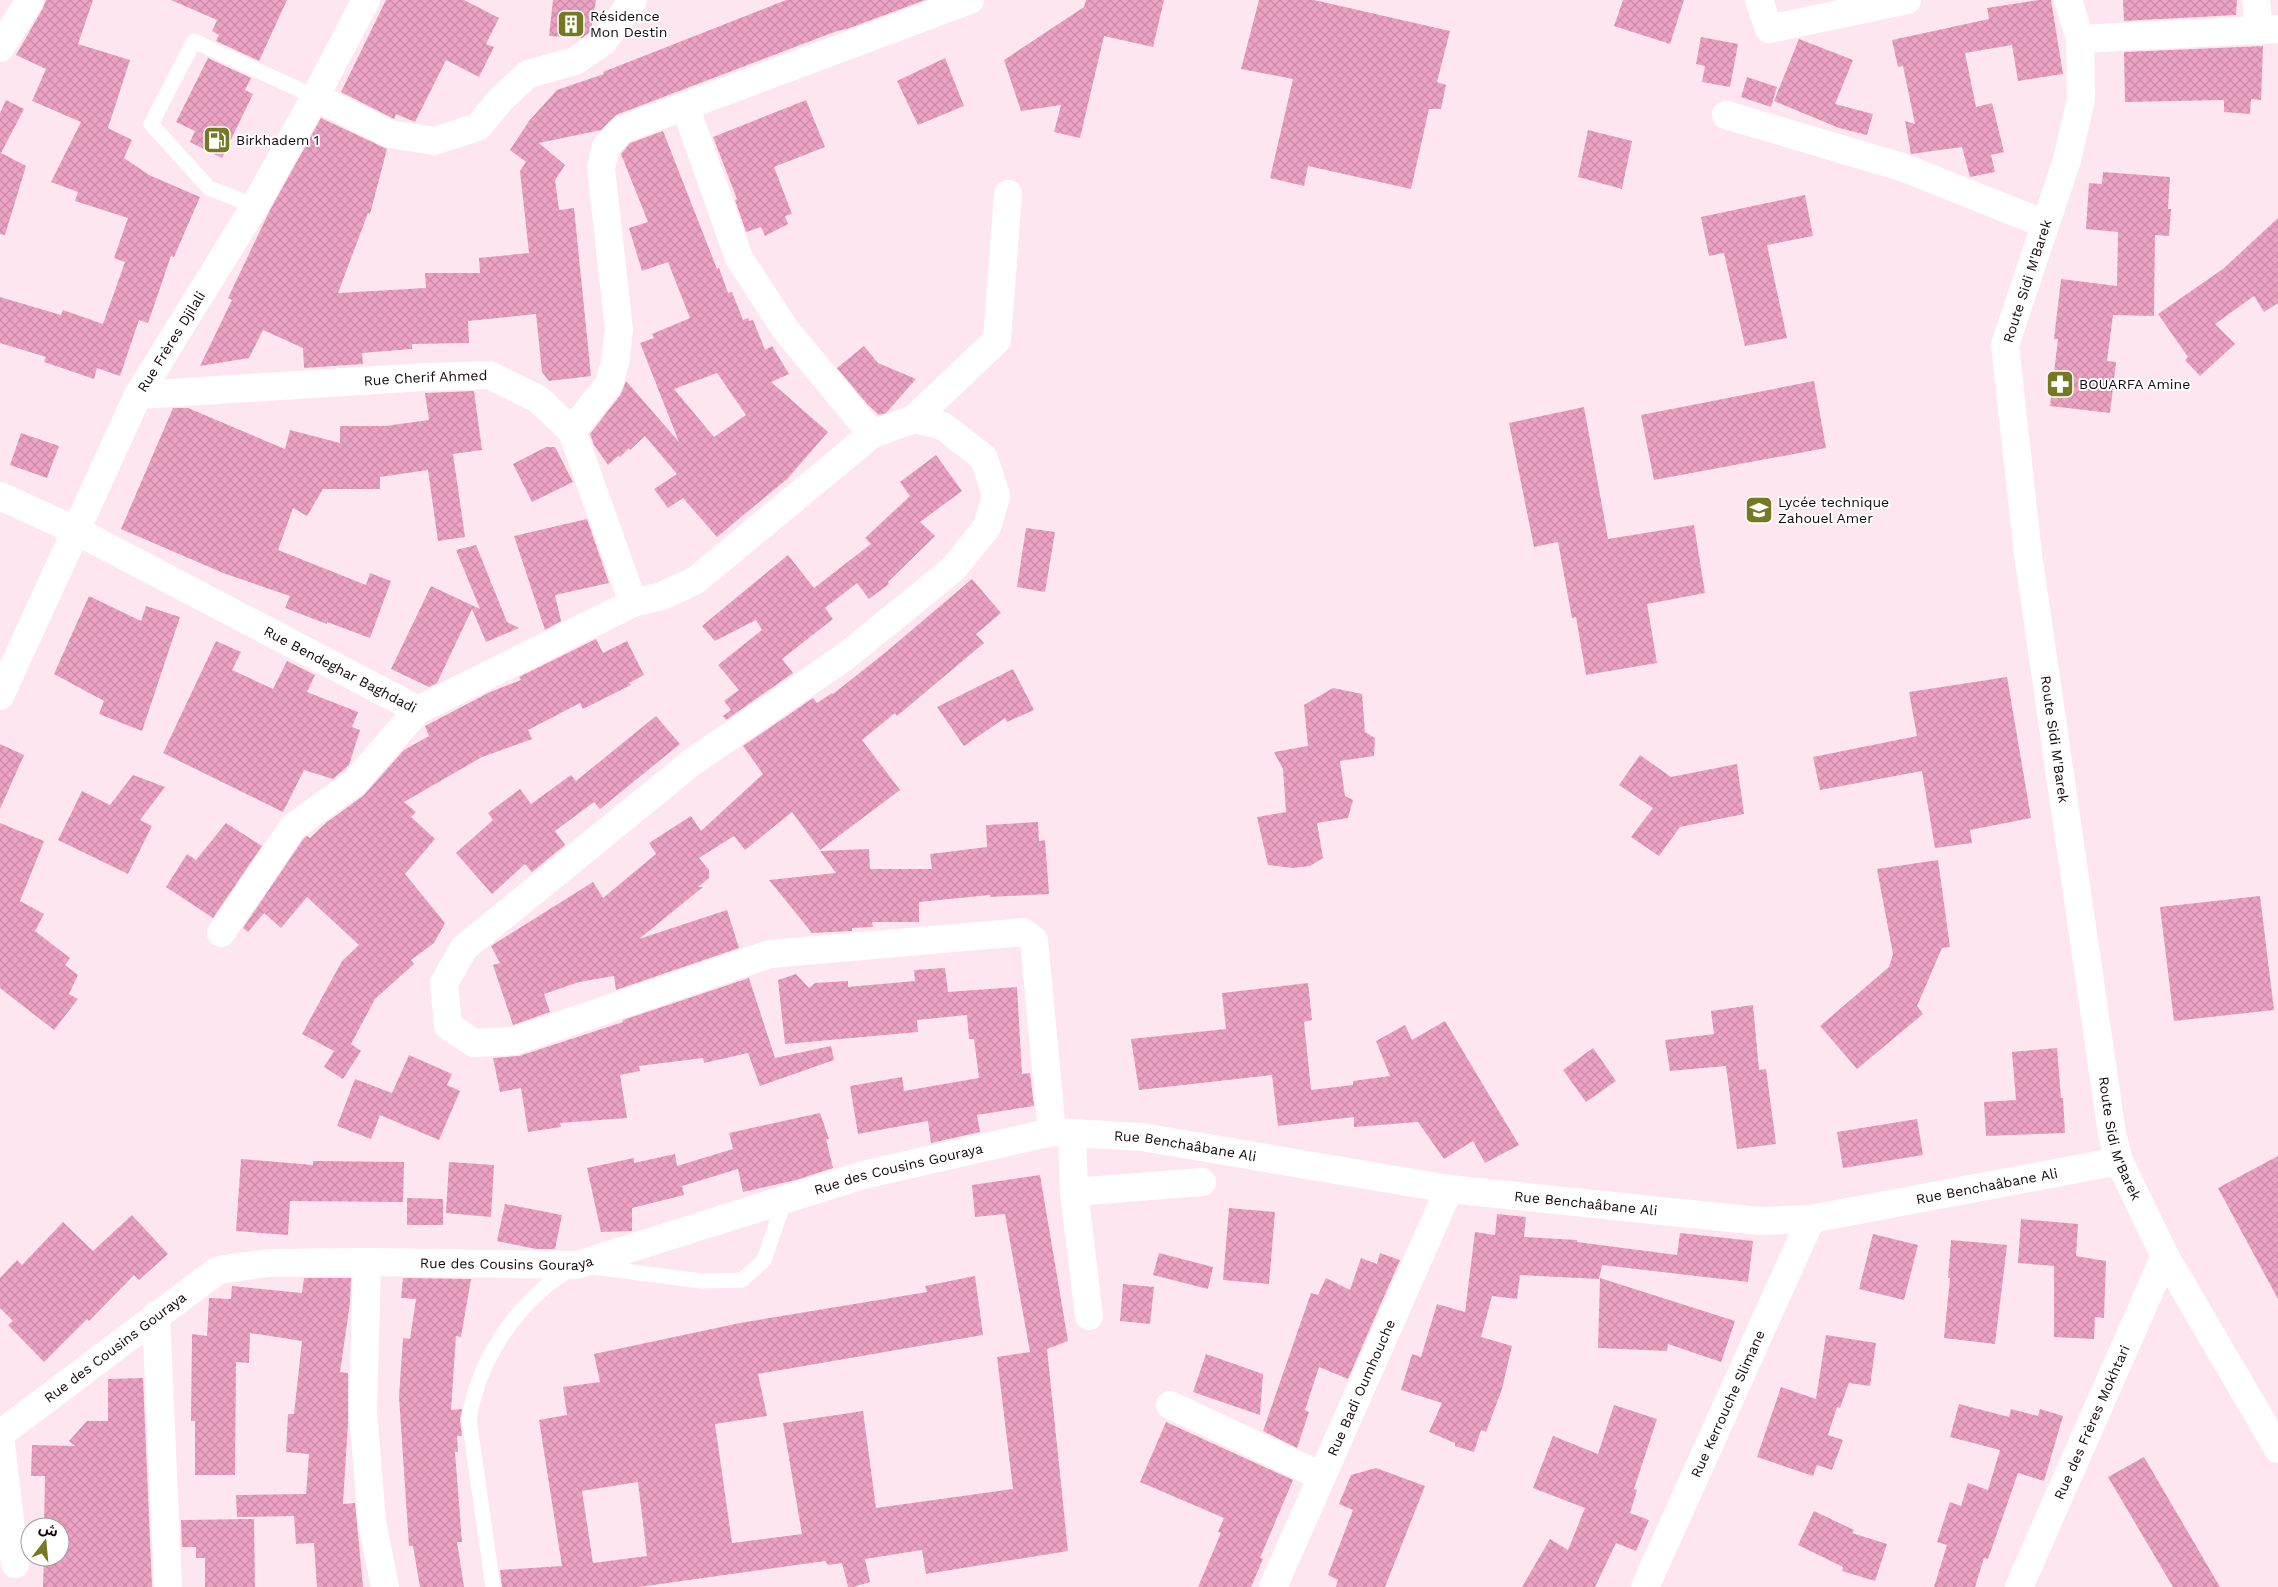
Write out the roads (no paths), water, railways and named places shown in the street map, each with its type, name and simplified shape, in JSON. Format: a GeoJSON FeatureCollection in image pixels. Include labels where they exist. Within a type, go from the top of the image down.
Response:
{"type":"FeatureCollection","features":[{"type":"Feature","properties":{"kind":"street"},"geometry":{"type":"LineString","coordinates":[[0,48],[30,0]]}},
{"type":"Feature","properties":{"kind":"street","name":"Rue Frères Djilali"},"geometry":{"type":"LineString","coordinates":[[0,696],[8,667],[77,531],[138,395],[255,206],[366,0]]}},
{"type":"Feature","properties":{"kind":"street"},"geometry":{"type":"LineString","coordinates":[[315,97],[390,134],[434,141],[478,126],[501,99],[528,74],[575,60],[603,42],[633,0]]}},
{"type":"Feature","properties":{"kind":"street"},"geometry":{"type":"LineString","coordinates":[[572,431],[609,384],[615,363],[619,330],[601,168],[606,147],[621,130],[970,0]]}},
{"type":"Feature","properties":{"kind":"street"},"geometry":{"type":"LineString","coordinates":[[1759,0],[1769,29],[1907,0]]}},
{"type":"Feature","properties":{"kind":"street","name":"Route Sidi M'Barek"},"geometry":{"type":"LineString","coordinates":[[2068,0],[2080,39],[2081,99],[2067,160],[2005,345],[2028,554],[2112,1134],[2119,1161],[2165,1256],[2278,1449]]}},
{"type":"Feature","properties":{"kind":"street"},"geometry":{"type":"LineString","coordinates":[[2080,39],[2268,30],[2256,0]]}},
{"type":"Feature","properties":{"kind":"street"},"geometry":{"type":"LineString","coordinates":[[685,106],[738,258],[785,329],[872,434],[914,419],[997,340],[1008,194]]}},
{"type":"Feature","properties":{"kind":"street"},"geometry":{"type":"LineString","coordinates":[[1726,115],[1902,167],[2045,224]]}},
{"type":"Feature","properties":{"kind":"street","name":"Rue Cherif Ahmed"},"geometry":{"type":"LineString","coordinates":[[138,395],[423,377],[489,375],[538,399],[572,431],[633,603]]}},
{"type":"Feature","properties":{"kind":"street"},"geometry":{"type":"LineString","coordinates":[[914,419],[943,426],[984,458],[996,496],[987,527],[952,569],[846,656],[690,763],[464,948],[444,983],[448,1026],[474,1043],[514,1041],[770,954],[1023,932],[1034,940],[1062,1133],[1074,1192],[1090,1316]]}},
{"type":"Feature","properties":{"kind":"street","name":"Rue Bendeghar Baghdadi"},"geometry":{"type":"LineString","coordinates":[[0,496],[77,531],[418,710],[633,603],[662,596],[696,580],[872,434]]}},
{"type":"Feature","properties":{"kind":"street"},"geometry":{"type":"LineString","coordinates":[[220,933],[293,827],[354,783],[418,710]]}},
{"type":"Feature","properties":{"kind":"street","name":"Rue Benchaâbane Ali"},"geometry":{"type":"LineString","coordinates":[[1062,1133],[1142,1137],[1449,1189],[1759,1222],[1811,1220],[2119,1161]]}},
{"type":"Feature","properties":{"kind":"street","name":"Rue des Cousins Gouraya"},"geometry":{"type":"LineString","coordinates":[[0,1434],[218,1270],[268,1263],[578,1264],[862,1175],[1062,1133]]}},
{"type":"Feature","properties":{"kind":"street"},"geometry":{"type":"LineString","coordinates":[[1074,1192],[1202,1182]]}},
{"type":"Feature","properties":{"kind":"street","name":"Rue Badi Oumhouche"},"geometry":{"type":"LineString","coordinates":[[1273,1587],[1449,1189]]}},
{"type":"Feature","properties":{"kind":"street","name":"Rue Kerrouche Slimane"},"geometry":{"type":"LineString","coordinates":[[1645,1587],[1811,1220]]}},
{"type":"Feature","properties":{"kind":"street","name":"Rue des Frères Mokhtari"},"geometry":{"type":"LineString","coordinates":[[2019,1587],[2165,1256]]}},
{"type":"Feature","properties":{"kind":"street"},"geometry":{"type":"LineString","coordinates":[[367,1262],[363,1411],[372,1522],[385,1587]]}},
{"type":"Feature","properties":{"kind":"street"},"geometry":{"type":"LineString","coordinates":[[156,1316],[168,1587]]}},
{"type":"Feature","properties":{"kind":"street"},"geometry":{"type":"LineString","coordinates":[[1170,1406],[1321,1476]]}},
{"type":"Feature","properties":{"kind":"street"},"geometry":{"type":"LineString","coordinates":[[0,1434],[14,1564]]}},
{"type":"Feature","properties":{"kind":"lane"},"geometry":{"type":"LineString","coordinates":[[255,206],[209,188],[152,124],[194,41],[315,97]]}},
{"type":"Feature","properties":{"kind":"lane"},"geometry":{"type":"LineString","coordinates":[[493,1587],[470,1419],[473,1396],[488,1358],[520,1311],[546,1286],[578,1264],[702,1281],[742,1280],[764,1260],[784,1199]]}},
{"type":"Feature","properties":{"kind":"place","name":"Résidence Mon Destin"},"geometry":{"type":"Point","coordinates":[571,24]}},
{"type":"Feature","properties":{"kind":"place","name":"Birkhadem 1"},"geometry":{"type":"Point","coordinates":[217,140]}},
{"type":"Feature","properties":{"kind":"place","name":"BOUARFA Amine"},"geometry":{"type":"Point","coordinates":[2060,384]}},
{"type":"Feature","properties":{"kind":"place","name":"Lycée technique Zahouel Amer"},"geometry":{"type":"Point","coordinates":[1759,510]}}]}
